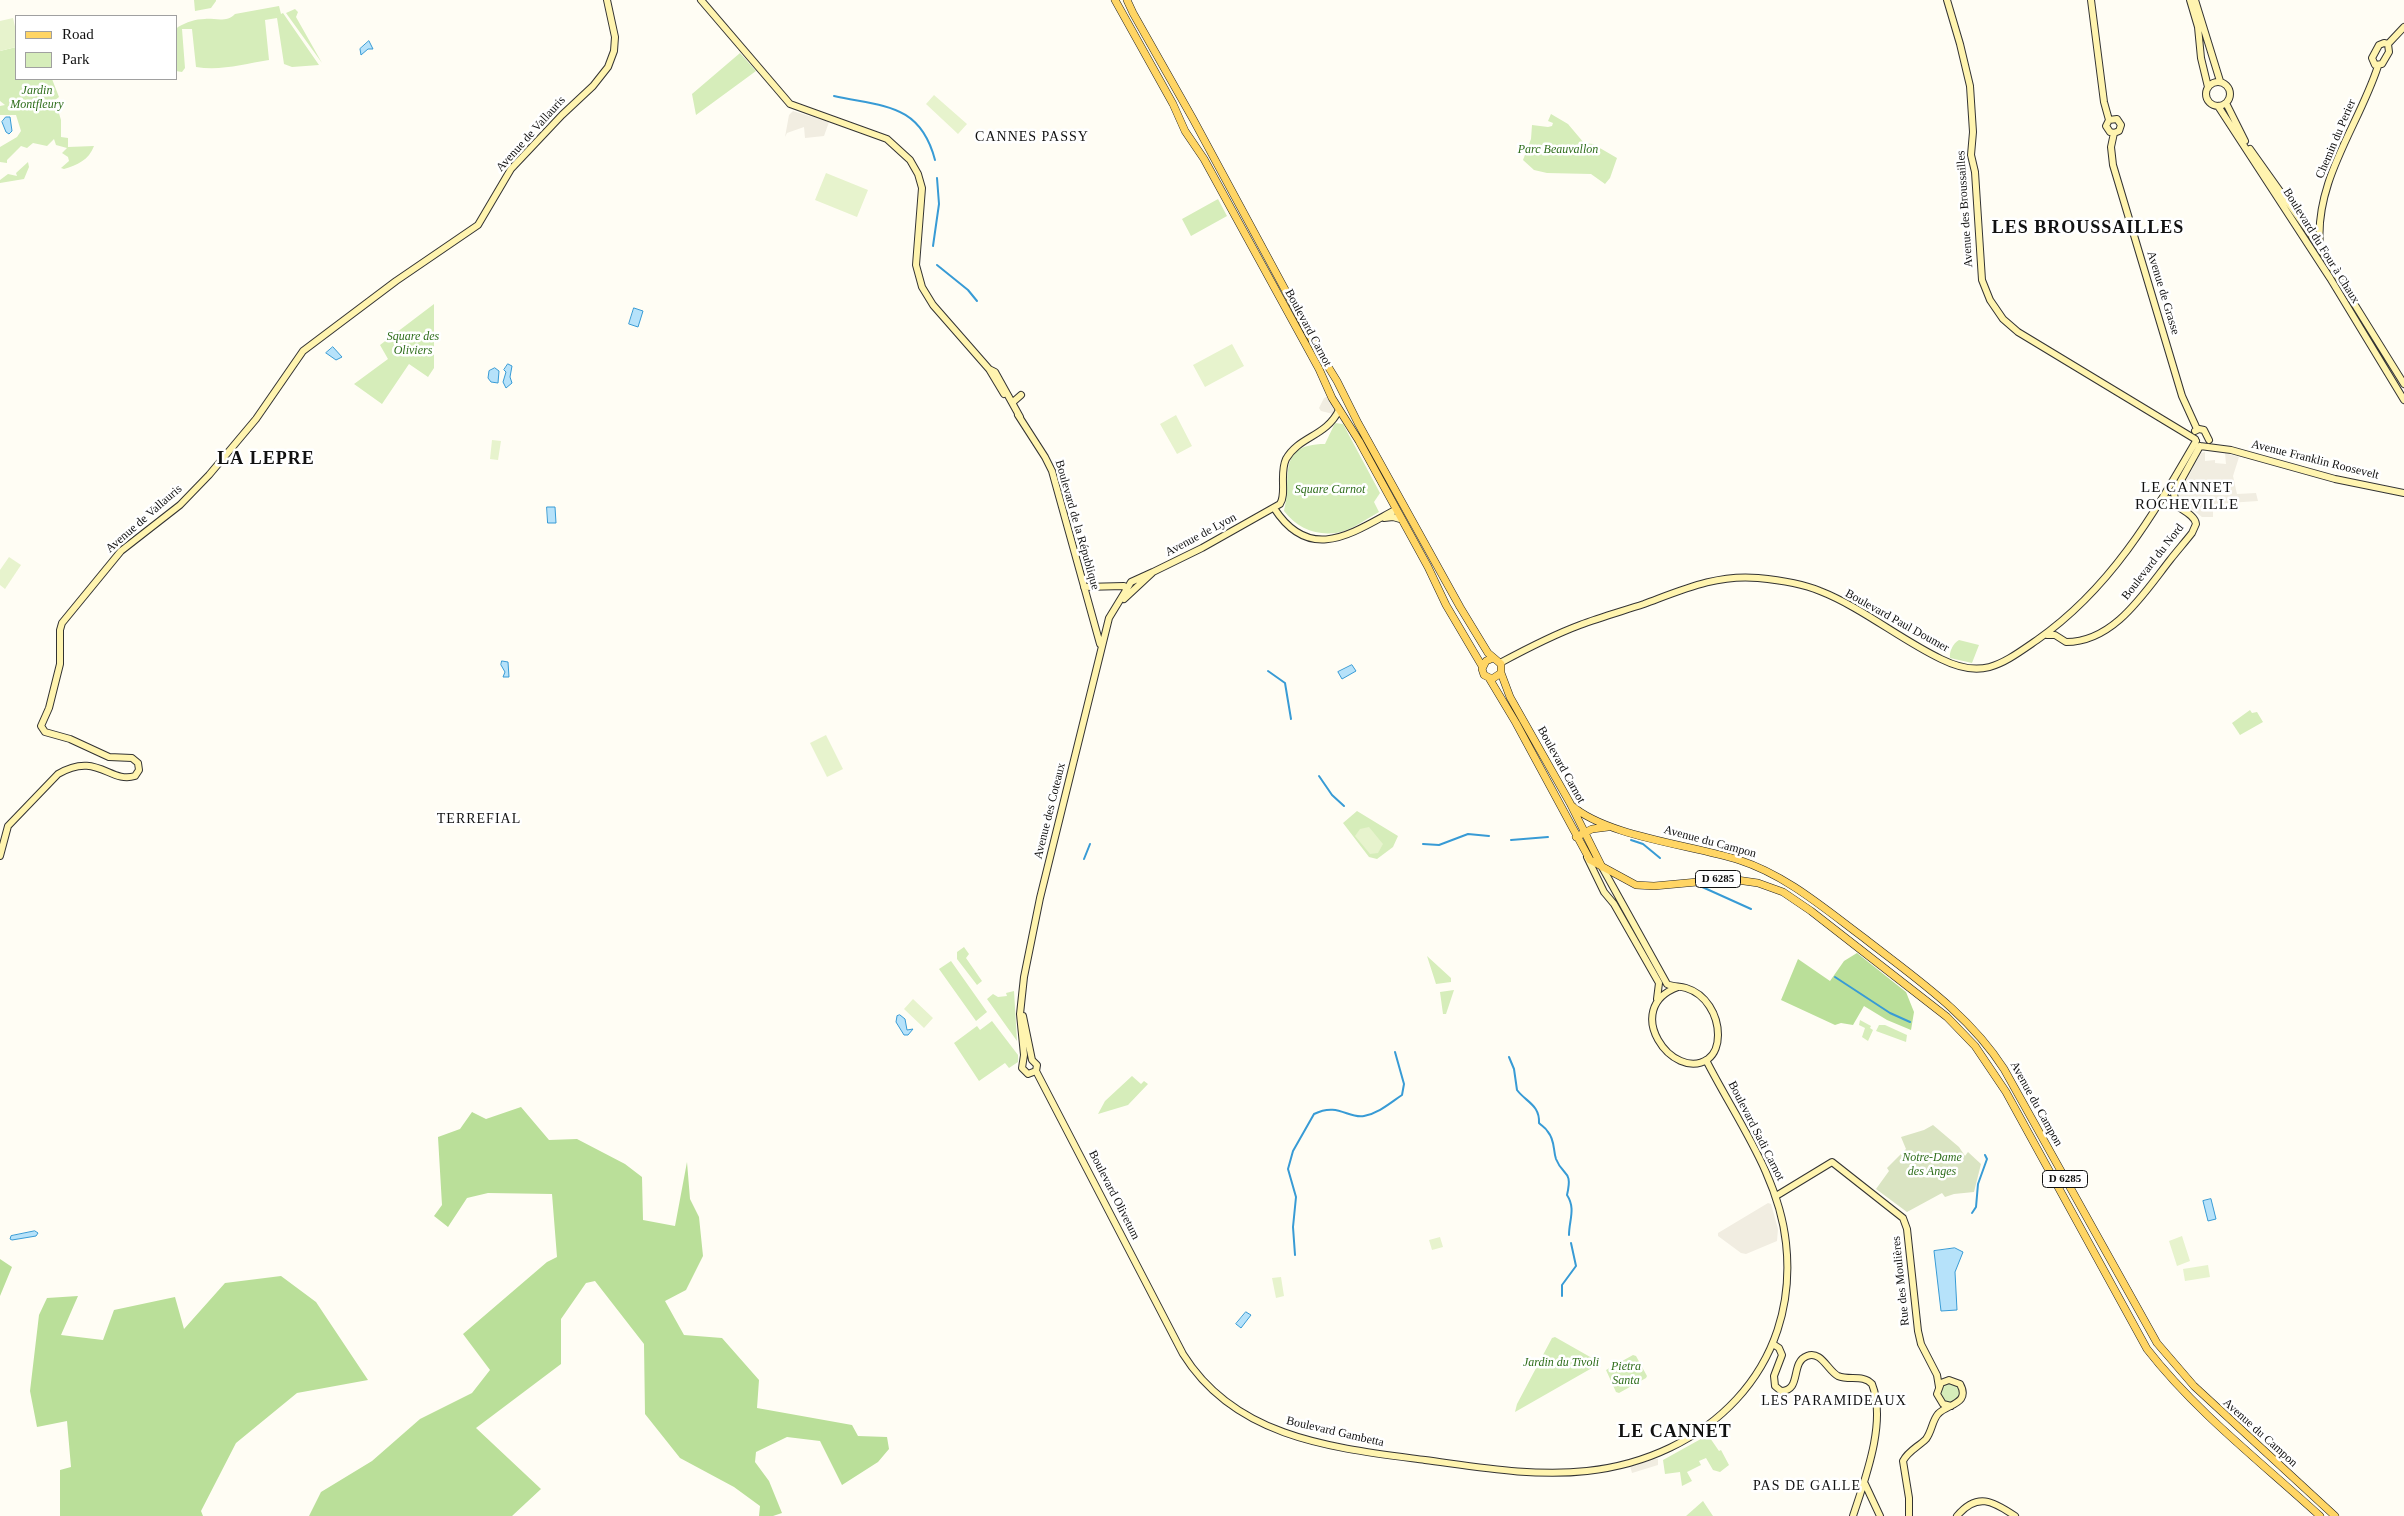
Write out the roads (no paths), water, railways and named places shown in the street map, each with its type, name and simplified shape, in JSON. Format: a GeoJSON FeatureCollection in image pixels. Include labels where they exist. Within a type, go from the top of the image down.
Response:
{"type":"FeatureCollection","features":[{"type":"Feature","properties":{"kind":"main road","name":"Avenue de Vallauris"},"geometry":{"type":"LineString","coordinates":[[0,856],[8,826],[58,774],[67,769],[82,765],[97,767],[127,777],[135,776],[139,770],[138,763],[132,758],[109,757],[70,739],[46,732],[41,726],[50,703],[60,664],[60,630],[62,623],[121,551],[180,505],[209,475],[256,419],[303,351],[396,282],[478,226],[511,169],[593,86],[608,67],[614,52],[616,37],[607,0]]}},
{"type":"Feature","properties":{"kind":"main road","name":"Boulevard de la République"},"geometry":{"type":"LineString","coordinates":[[701,0],[790,104],[887,140],[910,160],[918,174],[922,188],[916,265],[922,287],[933,305],[989,369],[1045,457],[1052,472],[1100,645]]}},
{"type":"Feature","properties":{"kind":"main road","name":"Boulevard Carnot"},"geometry":{"type":"LineString","coordinates":[[1115,0],[1173,104],[1185,131],[1204,160],[1310,353],[1339,410],[1428,567],[1463,636],[1482,666]]}},
{"type":"Feature","properties":{"kind":"main road","name":"Boulevard Carnot"},"geometry":{"type":"LineString","coordinates":[[1127,0],[1316,347],[1337,380],[1362,431],[1460,607],[1493,658]]}},
{"type":"Feature","properties":{"kind":"main road","name":"Avenue des Broussailles"},"geometry":{"type":"LineString","coordinates":[[1947,0],[1970,86],[1973,132],[1971,155],[1975,172],[1980,270],[1990,300],[2003,319],[2018,332],[2199,439]]}},
{"type":"Feature","properties":{"kind":"main road","name":"Avenue de Grasse"},"geometry":{"type":"LineString","coordinates":[[2090,0],[2104,102],[2109,120],[2107,128],[2114,133]]}},
{"type":"Feature","properties":{"kind":"main road"},"geometry":{"type":"LineString","coordinates":[[2190,0],[2198,27],[2202,65],[2208,87]]}},
{"type":"Feature","properties":{"kind":"main road"},"geometry":{"type":"LineString","coordinates":[[2195,0],[2220,81]]}},
{"type":"Feature","properties":{"kind":"main road"},"geometry":{"type":"LineString","coordinates":[[2378,66],[2375,65],[2372,58],[2379,45],[2388,44],[2404,26]]}},
{"type":"Feature","properties":{"kind":"main road","name":"Chemin du Perier"},"geometry":{"type":"LineString","coordinates":[[2320,248],[2316,238],[2321,209],[2332,172],[2378,66],[2382,64],[2390,52],[2388,44]]}},
{"type":"Feature","properties":{"kind":"main road"},"geometry":{"type":"LineString","coordinates":[[2220,81],[2227,85],[2230,91],[2230,98],[2226,104],[2218,106],[2208,100],[2206,94],[2208,87],[2213,82],[2220,81]]}},
{"type":"Feature","properties":{"kind":"main road","name":"Boulevard du Four à Chaux"},"geometry":{"type":"LineString","coordinates":[[2226,104],[2251,151],[2306,229],[2316,238]]}},
{"type":"Feature","properties":{"kind":"main road","name":"Boulevard du Four à Chaux"},"geometry":{"type":"LineString","coordinates":[[2218,106],[2330,278],[2404,400]]}},
{"type":"Feature","properties":{"kind":"main road","name":"Avenue de Grasse"},"geometry":{"type":"LineString","coordinates":[[2109,120],[2115,118],[2120,122],[2120,129],[2114,133],[2111,146],[2113,165],[2182,396],[2199,439]]}},
{"type":"Feature","properties":{"kind":"main road"},"geometry":{"type":"LineString","coordinates":[[2306,229],[2320,222]]}},
{"type":"Feature","properties":{"kind":"main road"},"geometry":{"type":"LineString","coordinates":[[2299,230],[2306,237],[2316,238]]}},
{"type":"Feature","properties":{"kind":"main road"},"geometry":{"type":"LineString","coordinates":[[2320,248],[2319,255],[2329,272],[2330,278]]}},
{"type":"Feature","properties":{"kind":"main road","name":"Boulevard du Four à Chaux"},"geometry":{"type":"LineString","coordinates":[[2320,248],[2404,384]]}},
{"type":"Feature","properties":{"kind":"main road","name":"Boulevard de la République"},"geometry":{"type":"LineString","coordinates":[[989,369],[995,372],[1020,417]]}},
{"type":"Feature","properties":{"kind":"main road"},"geometry":{"type":"LineString","coordinates":[[1013,402],[1021,395]]}},
{"type":"Feature","properties":{"kind":"main road"},"geometry":{"type":"LineString","coordinates":[[1339,410],[1325,430],[1301,443],[1289,455],[1282,471],[1283,500],[1274,508],[1280,517],[1298,532],[1324,539],[1342,538],[1395,510]]}},
{"type":"Feature","properties":{"kind":"main road"},"geometry":{"type":"LineString","coordinates":[[2177,507],[2174,493],[2199,439]]}},
{"type":"Feature","properties":{"kind":"main road","name":"Avenue Franklin Roosevelt"},"geometry":{"type":"LineString","coordinates":[[2199,439],[2221,448],[2334,478],[2404,492]]}},
{"type":"Feature","properties":{"kind":"main road","name":"Boulevard Paul Doumer"},"geometry":{"type":"LineString","coordinates":[[1500,663],[1581,624],[1682,589],[1729,578],[1763,578],[1818,590],[1939,658],[1966,668],[1983,669],[2001,664],[2063,621],[2084,602],[2119,563],[2164,498],[2199,439]]}},
{"type":"Feature","properties":{"kind":"main road"},"geometry":{"type":"LineString","coordinates":[[2164,498],[2169,499],[2177,507]]}},
{"type":"Feature","properties":{"kind":"main road","name":"Boulevard du Nord"},"geometry":{"type":"LineString","coordinates":[[2044,635],[2058,636],[2063,641],[2072,642],[2091,637],[2110,627],[2144,594],[2192,533],[2196,521],[2177,507]]}},
{"type":"Feature","properties":{"kind":"main road","name":"Avenue de Lyon"},"geometry":{"type":"LineString","coordinates":[[1153,572],[1274,508]]}},
{"type":"Feature","properties":{"kind":"main road"},"geometry":{"type":"LineString","coordinates":[[1380,519],[1390,517],[1400,519]]}},
{"type":"Feature","properties":{"kind":"main road","name":"Avenue des Coteaux"},"geometry":{"type":"LineString","coordinates":[[1023,1064],[1020,1006],[1024,977],[1040,898],[1100,645],[1107,625],[1126,589],[1153,572]]}},
{"type":"Feature","properties":{"kind":"main road","name":"Avenue des Coteaux"},"geometry":{"type":"LineString","coordinates":[[1113,614],[1137,582]]}},
{"type":"Feature","properties":{"kind":"main road"},"geometry":{"type":"LineString","coordinates":[[1084,587],[1124,586],[1127,591],[1123,600]]}},
{"type":"Feature","properties":{"kind":"main road"},"geometry":{"type":"LineString","coordinates":[[2058,636],[2058,629],[2063,621]]}},
{"type":"Feature","properties":{"kind":"main road"},"geometry":{"type":"LineString","coordinates":[[1094,623],[1100,628],[1107,625]]}},
{"type":"Feature","properties":{"kind":"main road"},"geometry":{"type":"LineString","coordinates":[[1493,658],[1500,663],[1501,673],[1497,677],[1489,678],[1484,675],[1482,666],[1486,661],[1493,658]]}},
{"type":"Feature","properties":{"kind":"main road","name":"Boulevard Carnot"},"geometry":{"type":"LineString","coordinates":[[1501,673],[1510,697],[1667,984],[1678,987]]}},
{"type":"Feature","properties":{"kind":"main road","name":"Boulevard Carnot"},"geometry":{"type":"LineString","coordinates":[[1489,678],[1534,754],[1604,892],[1614,904],[1659,983],[1656,1002]]}},
{"type":"Feature","properties":{"kind":"main road","name":"Avenue du Campon"},"geometry":{"type":"LineString","coordinates":[[1571,806],[1584,815],[1613,828]]}},
{"type":"Feature","properties":{"kind":"main road","name":"Avenue du Campon"},"geometry":{"type":"LineString","coordinates":[[1576,837],[1600,827],[1613,828],[1726,856],[1753,865],[1780,878],[1818,904],[1915,978],[1968,1023],[1985,1041],[2004,1069],[2157,1343],[2194,1386],[2335,1516]]}},
{"type":"Feature","properties":{"kind":"main road","name":"Boulevard Carnot"},"geometry":{"type":"LineString","coordinates":[[1586,856],[1594,864],[1602,867]]}},
{"type":"Feature","properties":{"kind":"main road","name":"Avenue du Campon"},"geometry":{"type":"LineString","coordinates":[[1602,867],[1630,884],[1642,886],[1730,879],[1758,882],[1776,889],[1811,911],[1947,1017],[1975,1046],[2006,1092],[2147,1349],[2171,1379],[2320,1516]]}},
{"type":"Feature","properties":{"kind":"main road"},"geometry":{"type":"LineString","coordinates":[[1678,987],[1698,994],[1714,1014],[1718,1027],[1715,1052],[1706,1060],[1696,1064],[1682,1062],[1663,1048],[1652,1022],[1656,1002],[1666,992],[1678,987]]}},
{"type":"Feature","properties":{"kind":"main road","name":"Avenue des Coteaux"},"geometry":{"type":"LineString","coordinates":[[1020,1006],[1032,1060]]}},
{"type":"Feature","properties":{"kind":"main road"},"geometry":{"type":"LineString","coordinates":[[1032,1060],[1037,1065],[1036,1071],[1032,1074],[1026,1073],[1023,1064],[1025,1061],[1032,1060]]}},
{"type":"Feature","properties":{"kind":"main road","name":"Boulevard Sadi Carnot"},"geometry":{"type":"LineString","coordinates":[[1475,1467],[1558,1472],[1586,1471],[1625,1464],[1668,1450],[1697,1434],[1725,1412],[1756,1375],[1773,1344],[1785,1298],[1788,1275],[1786,1242],[1771,1182],[1706,1060]]}},
{"type":"Feature","properties":{"kind":"main road","name":"Boulevard Olivetum"},"geometry":{"type":"LineString","coordinates":[[1036,1071],[1171,1330]]}},
{"type":"Feature","properties":{"kind":"main road","name":"Rue des Moulières"},"geometry":{"type":"LineString","coordinates":[[1776,1196],[1832,1162],[1900,1215],[1905,1223],[1918,1331],[1922,1344],[1935,1368],[1939,1387]]}},
{"type":"Feature","properties":{"kind":"main road","name":"Boulevard Gambetta"},"geometry":{"type":"LineString","coordinates":[[1171,1330],[1189,1363],[1212,1390],[1228,1404],[1265,1425],[1295,1437],[1351,1449],[1475,1467]]}},
{"type":"Feature","properties":{"kind":"main road"},"geometry":{"type":"LineString","coordinates":[[1773,1344],[1779,1348],[1782,1355],[1774,1379],[1775,1386],[1781,1391],[1790,1388],[1799,1363],[1803,1358],[1810,1355],[1819,1358],[1840,1377],[1867,1380],[1874,1390],[1876,1421],[1865,1484],[1853,1516]]}},
{"type":"Feature","properties":{"kind":"main road","name":"Rue des Moulières"},"geometry":{"type":"LineString","coordinates":[[1935,1368],[1949,1380]]}},
{"type":"Feature","properties":{"kind":"main road"},"geometry":{"type":"LineString","coordinates":[[1909,1516],[1909,1498],[1903,1461],[1907,1454],[1926,1438],[1938,1413],[1951,1406],[1960,1401],[1963,1391],[1957,1382],[1949,1380],[1939,1387],[1938,1398],[1943,1404],[1951,1406]]}},
{"type":"Feature","properties":{"kind":"main road"},"geometry":{"type":"LineString","coordinates":[[1865,1484],[1880,1516]]}},
{"type":"Feature","properties":{"kind":"main road"},"geometry":{"type":"LineString","coordinates":[[1957,1516],[1967,1506],[1982,1501],[1998,1504],[2015,1516]]}},
{"type":"Feature","properties":{"kind":"water"},"geometry":{"type":"Polygon","coordinates":[[[369,41],[373,49],[368,49],[361,55],[360,49],[369,41]]]}},
{"type":"Feature","properties":{"kind":"water"},"geometry":{"type":"Polygon","coordinates":[[[6,117],[10,117],[12,131],[9,134],[6,132],[2,122],[6,117]]]}},
{"type":"Feature","properties":{"kind":"water"},"geometry":{"type":"Polygon","coordinates":[[[634,308],[643,311],[638,327],[629,324],[634,308]]]}},
{"type":"Feature","properties":{"kind":"water"},"geometry":{"type":"Polygon","coordinates":[[[333,347],[342,357],[336,360],[326,353],[333,347]]]}},
{"type":"Feature","properties":{"kind":"water"},"geometry":{"type":"Polygon","coordinates":[[[508,364],[512,366],[510,377],[512,383],[506,388],[503,382],[506,372],[504,370],[508,364]]]}},
{"type":"Feature","properties":{"kind":"water"},"geometry":{"type":"Polygon","coordinates":[[[495,368],[499,371],[498,383],[491,382],[488,378],[489,371],[495,368]]]}},
{"type":"Feature","properties":{"kind":"water"},"geometry":{"type":"Polygon","coordinates":[[[547,507],[555,507],[556,523],[548,523],[547,507]]]}},
{"type":"Feature","properties":{"kind":"water"},"geometry":{"type":"Polygon","coordinates":[[[502,661],[508,662],[509,677],[503,677],[505,672],[501,665],[502,661]]]}},
{"type":"Feature","properties":{"kind":"water"},"geometry":{"type":"Polygon","coordinates":[[[1352,665],[1356,671],[1342,679],[1338,672],[1352,665]]]}},
{"type":"Feature","properties":{"kind":"water"},"geometry":{"type":"Polygon","coordinates":[[[900,1015],[905,1019],[907,1030],[913,1029],[908,1035],[904,1035],[896,1022],[897,1016],[900,1015]]]}},
{"type":"Feature","properties":{"kind":"water"},"geometry":{"type":"Polygon","coordinates":[[[2211,1199],[2216,1219],[2208,1221],[2203,1201],[2211,1199]]]}},
{"type":"Feature","properties":{"kind":"water"},"geometry":{"type":"Polygon","coordinates":[[[35,1231],[38,1233],[36,1236],[10,1239],[11,1236],[35,1231]]]}},
{"type":"Feature","properties":{"kind":"water"},"geometry":{"type":"Polygon","coordinates":[[[1955,1248],[1963,1252],[1955,1272],[1957,1310],[1941,1311],[1934,1251],[1955,1248]]]}},
{"type":"Feature","properties":{"kind":"water"},"geometry":{"type":"Polygon","coordinates":[[[1246,1312],[1251,1315],[1241,1328],[1236,1324],[1246,1312]]]}},
{"type":"Feature","properties":{"kind":"waterway"},"geometry":{"type":"LineString","coordinates":[[834,96],[884,106],[909,118],[920,128],[928,141],[935,160]]}},
{"type":"Feature","properties":{"kind":"waterway"},"geometry":{"type":"LineString","coordinates":[[933,246],[939,204],[937,178]]}},
{"type":"Feature","properties":{"kind":"waterway"},"geometry":{"type":"LineString","coordinates":[[937,265],[968,290],[977,301]]}},
{"type":"Feature","properties":{"kind":"waterway"},"geometry":{"type":"LineString","coordinates":[[1268,671],[1285,683],[1291,719]]}},
{"type":"Feature","properties":{"kind":"waterway"},"geometry":{"type":"LineString","coordinates":[[1319,776],[1332,795],[1344,806]]}},
{"type":"Feature","properties":{"kind":"waterway"},"geometry":{"type":"LineString","coordinates":[[1423,844],[1439,845],[1468,834],[1489,836]]}},
{"type":"Feature","properties":{"kind":"waterway"},"geometry":{"type":"LineString","coordinates":[[1511,840],[1548,837]]}},
{"type":"Feature","properties":{"kind":"waterway"},"geometry":{"type":"LineString","coordinates":[[1631,840],[1643,844],[1660,858]]}},
{"type":"Feature","properties":{"kind":"waterway"},"geometry":{"type":"LineString","coordinates":[[1084,859],[1090,844]]}},
{"type":"Feature","properties":{"kind":"waterway"},"geometry":{"type":"LineString","coordinates":[[1700,886],[1751,909]]}},
{"type":"Feature","properties":{"kind":"waterway"},"geometry":{"type":"LineString","coordinates":[[1835,977],[1890,1013],[1910,1022]]}},
{"type":"Feature","properties":{"kind":"waterway"},"geometry":{"type":"LineString","coordinates":[[1295,1255],[1293,1227],[1296,1197],[1288,1169],[1293,1151],[1314,1114],[1322,1111],[1336,1110],[1358,1116],[1369,1115],[1402,1095],[1404,1084],[1395,1052]]}},
{"type":"Feature","properties":{"kind":"waterway"},"geometry":{"type":"LineString","coordinates":[[1509,1057],[1514,1069],[1517,1090],[1535,1108],[1539,1117],[1539,1123],[1552,1138],[1556,1159],[1568,1177],[1569,1187],[1567,1195],[1572,1210],[1569,1235]]}},
{"type":"Feature","properties":{"kind":"waterway"},"geometry":{"type":"LineString","coordinates":[[1972,1213],[1976,1207],[1978,1184],[1987,1159],[1985,1155]]}},
{"type":"Feature","properties":{"kind":"waterway"},"geometry":{"type":"LineString","coordinates":[[1562,1296],[1562,1285],[1576,1266],[1571,1243]]}},
{"type":"Feature","properties":{"kind":"district","name":"CANNES PASSY"},"geometry":{"type":"Point","coordinates":[1032,137]}},
{"type":"Feature","properties":{"kind":"district","name":"LES BROUSSAILLES"},"geometry":{"type":"Point","coordinates":[2088,228]}},
{"type":"Feature","properties":{"kind":"district","name":"LA LEPRE"},"geometry":{"type":"Point","coordinates":[266,459]}},
{"type":"Feature","properties":{"kind":"district","name":"LE CANNET ROCHEVILLE"},"geometry":{"type":"Point","coordinates":[2187,496]}},
{"type":"Feature","properties":{"kind":"district","name":"TERREFIAL"},"geometry":{"type":"Point","coordinates":[479,819]}},
{"type":"Feature","properties":{"kind":"district","name":"LES PARAMIDEAUX"},"geometry":{"type":"Point","coordinates":[1834,1401]}},
{"type":"Feature","properties":{"kind":"district","name":"LE CANNET"},"geometry":{"type":"Point","coordinates":[1675,1432]}},
{"type":"Feature","properties":{"kind":"district","name":"PAS DE GALLE"},"geometry":{"type":"Point","coordinates":[1807,1486]}},
{"type":"Feature","properties":{"kind":"park label","name":"Jardin Montfleury"},"geometry":{"type":"Point","coordinates":[37,98]}},
{"type":"Feature","properties":{"kind":"park label","name":"Parc Beauvallon"},"geometry":{"type":"Point","coordinates":[1558,150]}},
{"type":"Feature","properties":{"kind":"park label","name":"Square des Oliviers"},"geometry":{"type":"Point","coordinates":[413,344]}},
{"type":"Feature","properties":{"kind":"park label","name":"Square Carnot"},"geometry":{"type":"Point","coordinates":[1330,490]}},
{"type":"Feature","properties":{"kind":"park label","name":"Notre-Dame des Anges"},"geometry":{"type":"Point","coordinates":[1932,1165]}},
{"type":"Feature","properties":{"kind":"park label","name":"Jardin du Tivoli"},"geometry":{"type":"Point","coordinates":[1561,1363]}},
{"type":"Feature","properties":{"kind":"park label","name":"Pietra Santa"},"geometry":{"type":"Point","coordinates":[1626,1374]}}]}
